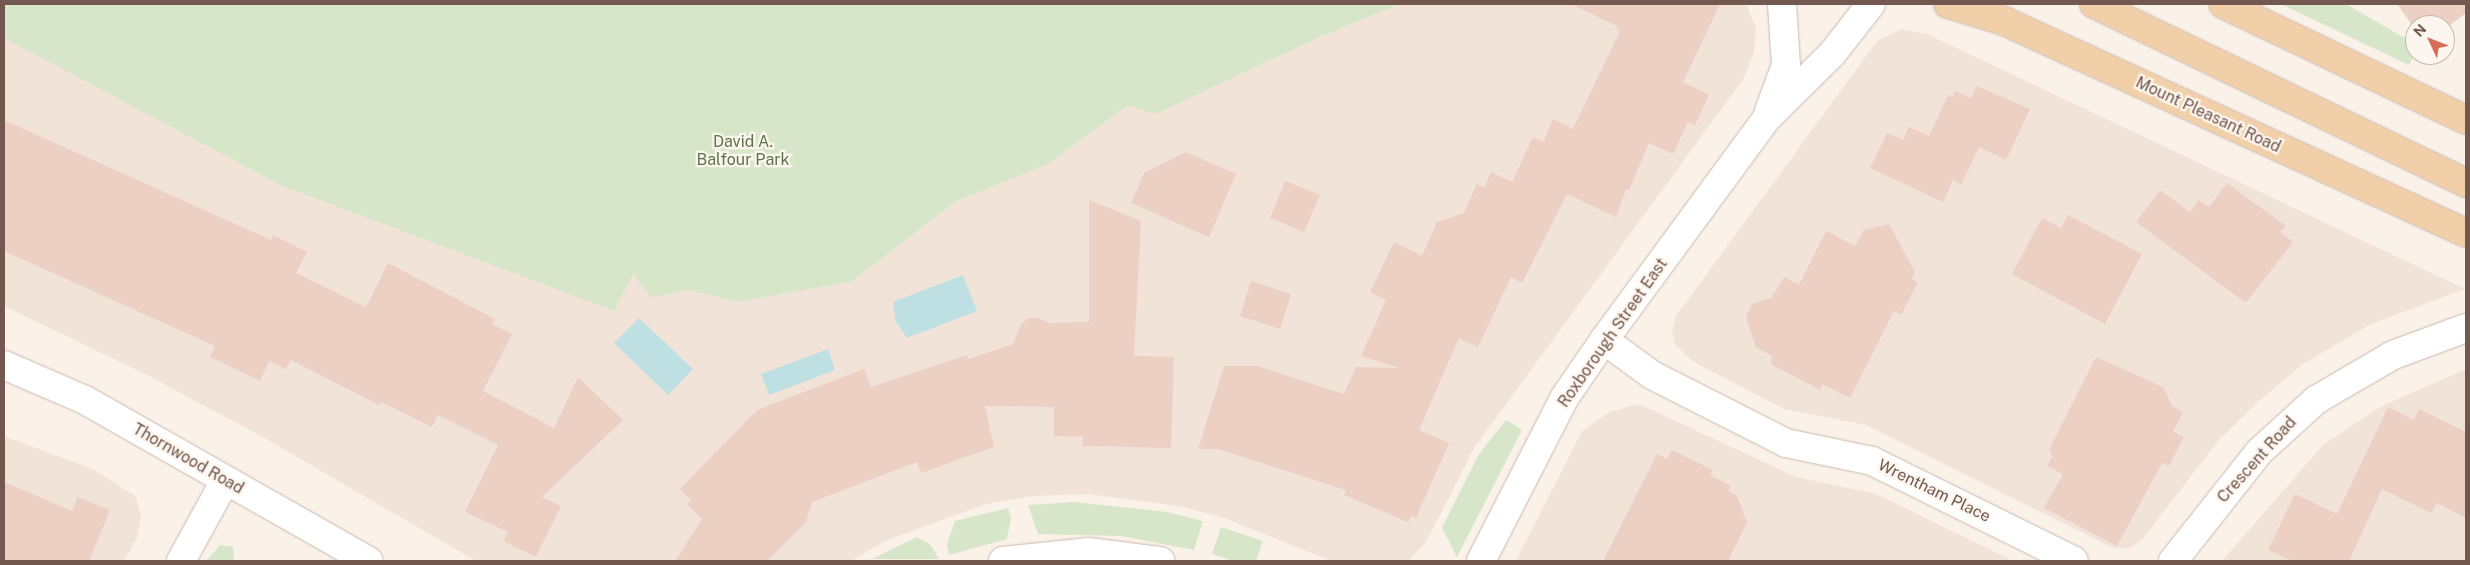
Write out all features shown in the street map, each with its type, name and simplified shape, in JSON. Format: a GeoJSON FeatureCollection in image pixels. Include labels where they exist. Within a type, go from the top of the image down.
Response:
{"type":"FeatureCollection","features":[{"type":"Feature","properties":{"kind":"main road","name":"Mount Pleasant Road"},"geometry":{"type":"LineString","coordinates":[[1948,4],[2004,22],[2466,234]]}},
{"type":"Feature","properties":{"kind":"main road"},"geometry":{"type":"LineString","coordinates":[[2094,4],[2466,183]]}},
{"type":"Feature","properties":{"kind":"main road"},"geometry":{"type":"LineString","coordinates":[[2223,4],[2466,120]]}},
{"type":"Feature","properties":{"kind":"street","name":"Roxborough Street East"},"geometry":{"type":"LineString","coordinates":[[1767,118],[1786,65],[1782,4]]}},
{"type":"Feature","properties":{"kind":"street","name":"Roxborough Street East"},"geometry":{"type":"LineString","coordinates":[[1480,561],[1565,397],[1604,340],[1767,118],[1832,54],[1871,4]]}},
{"type":"Feature","properties":{"kind":"street","name":"Crescent Road"},"geometry":{"type":"LineString","coordinates":[[2173,561],[2260,451],[2316,400],[2393,355],[2466,328]]}},
{"type":"Feature","properties":{"kind":"street","name":"Wrentham Place"},"geometry":{"type":"LineString","coordinates":[[1604,340],[1652,375],[1786,443],[1872,461],[2074,561]]}},
{"type":"Feature","properties":{"kind":"street","name":"Thornwood Road"},"geometry":{"type":"LineString","coordinates":[[4,365],[85,400],[368,561]]}},
{"type":"Feature","properties":{"kind":"street"},"geometry":{"type":"LineString","coordinates":[[181,561],[225,480]]}},
{"type":"Feature","properties":{"kind":"street"},"geometry":{"type":"LineString","coordinates":[[1003,561],[1088,552],[1160,561]]}},
{"type":"Feature","properties":{"kind":"shaded area"},"geometry":{"type":"Polygon","coordinates":[[[1400,4],[1746,4],[1756,28],[1754,52],[1744,78],[1474,448],[1426,542],[1408,561],[1331,561],[1224,518],[1179,506],[1088,494],[1033,496],[986,504],[887,540],[851,561],[476,561],[266,439],[147,375],[4,306],[4,38],[282,186],[614,311],[633,274],[652,298],[688,290],[737,302],[851,282],[955,202],[1048,164],[1127,106],[1156,114],[1320,37],[1400,4]]]}},
{"type":"Feature","properties":{"kind":"shaded area"},"geometry":{"type":"Polygon","coordinates":[[[1901,29],[1927,34],[2465,289],[2371,324],[2303,364],[2259,401],[2218,441],[2142,540],[2128,549],[2111,547],[1866,425],[1784,409],[1694,362],[1675,345],[1672,332],[1676,316],[1877,41],[1901,29]]]}},
{"type":"Feature","properties":{"kind":"shaded area"},"geometry":{"type":"Polygon","coordinates":[[[2466,369],[2466,561],[2222,561],[2323,445],[2382,406],[2466,369]]]}},
{"type":"Feature","properties":{"kind":"shaded area"},"geometry":{"type":"Polygon","coordinates":[[[1639,404],[1796,477],[1877,494],[2013,561],[1516,561],[1582,431],[1609,412],[1639,404]]]}},
{"type":"Feature","properties":{"kind":"shaded area"},"geometry":{"type":"Polygon","coordinates":[[[4,436],[95,470],[135,496],[141,515],[137,538],[124,561],[4,561],[4,436]]]}},
{"type":"Feature","properties":{"kind":"green space","name":"David A. Balfour Park"},"geometry":{"type":"Polygon","coordinates":[[[4,4],[1400,4],[1320,37],[1156,114],[1127,106],[1048,164],[955,202],[851,282],[737,302],[688,290],[652,298],[633,274],[614,311],[282,186],[4,38],[4,4]]]}},
{"type":"Feature","properties":{"kind":"green space"},"geometry":{"type":"Polygon","coordinates":[[[2281,4],[2346,4],[2405,38],[2405,63],[2281,4]]]}},
{"type":"Feature","properties":{"kind":"green space"},"geometry":{"type":"Polygon","coordinates":[[[1506,420],[1522,430],[1457,557],[1442,528],[1479,454],[1506,420]]]}},
{"type":"Feature","properties":{"kind":"green space"},"geometry":{"type":"Polygon","coordinates":[[[1074,502],[1168,512],[1203,521],[1194,550],[1121,536],[1038,534],[1028,505],[1074,502]]]}},
{"type":"Feature","properties":{"kind":"green space"},"geometry":{"type":"Polygon","coordinates":[[[1008,508],[1011,518],[1007,539],[949,555],[947,544],[955,521],[1008,508]]]}},
{"type":"Feature","properties":{"kind":"green space"},"geometry":{"type":"Polygon","coordinates":[[[1221,527],[1263,541],[1256,561],[1233,561],[1212,554],[1221,527]]]}},
{"type":"Feature","properties":{"kind":"green space"},"geometry":{"type":"Polygon","coordinates":[[[917,537],[930,544],[939,559],[872,559],[917,537]]]}},
{"type":"Feature","properties":{"kind":"green space"},"geometry":{"type":"Polygon","coordinates":[[[220,545],[233,547],[234,561],[206,561],[220,545]]]}},
{"type":"Feature","properties":{"kind":"water"},"geometry":{"type":"Polygon","coordinates":[[[963,275],[977,311],[907,338],[896,322],[893,302],[963,275]]]}},
{"type":"Feature","properties":{"kind":"water"},"geometry":{"type":"Polygon","coordinates":[[[639,318],[693,369],[668,395],[614,343],[639,318]]]}},
{"type":"Feature","properties":{"kind":"water"},"geometry":{"type":"Polygon","coordinates":[[[828,349],[835,370],[769,395],[761,374],[828,349]]]}},
{"type":"Feature","properties":{"kind":"building"},"geometry":{"type":"Polygon","coordinates":[[[1571,4],[1720,4],[1683,82],[1709,95],[1695,125],[1688,122],[1673,154],[1649,143],[1629,190],[1626,189],[1616,217],[1567,194],[1522,283],[1511,277],[1478,347],[1459,338],[1419,430],[1449,443],[1416,518],[1411,516],[1408,522],[1344,495],[1346,490],[1218,449],[1198,449],[1224,366],[1257,366],[1344,394],[1356,367],[1399,368],[1361,356],[1386,300],[1370,292],[1394,242],[1422,256],[1437,222],[1464,213],[1477,184],[1484,188],[1491,172],[1512,182],[1533,137],[1543,142],[1553,119],[1573,129],[1620,31],[1616,29],[1617,26],[1571,4]]]}},
{"type":"Feature","properties":{"kind":"building"},"geometry":{"type":"Polygon","coordinates":[[[2397,4],[2466,4],[2466,13],[2455,21],[2455,15],[2405,15],[2397,4]]]}},
{"type":"Feature","properties":{"kind":"building"},"geometry":{"type":"Polygon","coordinates":[[[1977,86],[2030,109],[2006,160],[1979,147],[1961,185],[1953,180],[1943,202],[1870,168],[1887,133],[1903,140],[1909,127],[1929,136],[1948,95],[1952,97],[1956,91],[1971,98],[1977,86]]]}},
{"type":"Feature","properties":{"kind":"building"},"geometry":{"type":"Polygon","coordinates":[[[4,120],[271,240],[273,235],[307,252],[296,273],[366,307],[388,263],[495,319],[492,324],[512,334],[483,391],[554,428],[578,377],[623,420],[542,497],[561,506],[536,557],[503,541],[508,532],[465,512],[498,445],[438,415],[432,427],[381,402],[379,405],[291,360],[286,369],[269,361],[260,381],[210,357],[215,346],[4,251],[4,120]]]}},
{"type":"Feature","properties":{"kind":"building"},"geometry":{"type":"Polygon","coordinates":[[[1186,152],[1236,174],[1209,237],[1131,203],[1144,173],[1186,152]]]}},
{"type":"Feature","properties":{"kind":"building"},"geometry":{"type":"Polygon","coordinates":[[[1285,181],[1320,195],[1304,232],[1270,218],[1285,181]]]}},
{"type":"Feature","properties":{"kind":"building"},"geometry":{"type":"Polygon","coordinates":[[[2227,183],[2286,226],[2280,232],[2293,242],[2246,303],[2136,222],[2160,190],[2190,212],[2199,200],[2209,207],[2227,183]]]}},
{"type":"Feature","properties":{"kind":"building"},"geometry":{"type":"Polygon","coordinates":[[[1089,200],[1141,221],[1134,356],[1174,357],[1171,448],[1082,446],[1083,437],[1054,436],[1054,407],[985,406],[994,447],[921,473],[917,462],[812,502],[806,522],[767,561],[675,561],[702,519],[687,504],[691,501],[680,489],[757,410],[864,369],[871,387],[967,355],[968,359],[1013,344],[1021,324],[1028,318],[1038,318],[1050,323],[1089,322],[1089,200]]]}},
{"type":"Feature","properties":{"kind":"building"},"geometry":{"type":"Polygon","coordinates":[[[2068,215],[2142,254],[2105,324],[2012,274],[2042,218],[2061,228],[2068,215]]]}},
{"type":"Feature","properties":{"kind":"building"},"geometry":{"type":"Polygon","coordinates":[[[1889,224],[1915,272],[1912,279],[1918,282],[1901,315],[1894,311],[1850,398],[1822,384],[1820,390],[1771,364],[1772,356],[1756,347],[1746,317],[1752,304],[1771,298],[1784,277],[1799,285],[1826,231],[1855,246],[1864,230],[1889,224]]]}},
{"type":"Feature","properties":{"kind":"building"},"geometry":{"type":"Polygon","coordinates":[[[1251,281],[1291,294],[1280,329],[1240,316],[1251,281]]]}},
{"type":"Feature","properties":{"kind":"building"},"geometry":{"type":"Polygon","coordinates":[[[2096,357],[2163,387],[2172,406],[2183,412],[2173,432],[2184,437],[2169,466],[2162,463],[2117,546],[2044,508],[2063,474],[2047,466],[2052,457],[2049,450],[2096,357]]]}},
{"type":"Feature","properties":{"kind":"building"},"geometry":{"type":"Polygon","coordinates":[[[2388,407],[2414,420],[2419,409],[2466,432],[2466,518],[2437,503],[2431,513],[2382,489],[2349,561],[2292,561],[2268,550],[2295,494],[2337,514],[2388,407]]]}},
{"type":"Feature","properties":{"kind":"building"},"geometry":{"type":"Polygon","coordinates":[[[1672,450],[1713,470],[1710,475],[1731,486],[1728,491],[1737,495],[1747,523],[1728,561],[1603,561],[1657,454],[1667,459],[1672,450]]]}},
{"type":"Feature","properties":{"kind":"building"},"geometry":{"type":"Polygon","coordinates":[[[4,482],[72,511],[78,497],[110,510],[89,561],[4,561],[4,482]]]}}]}
